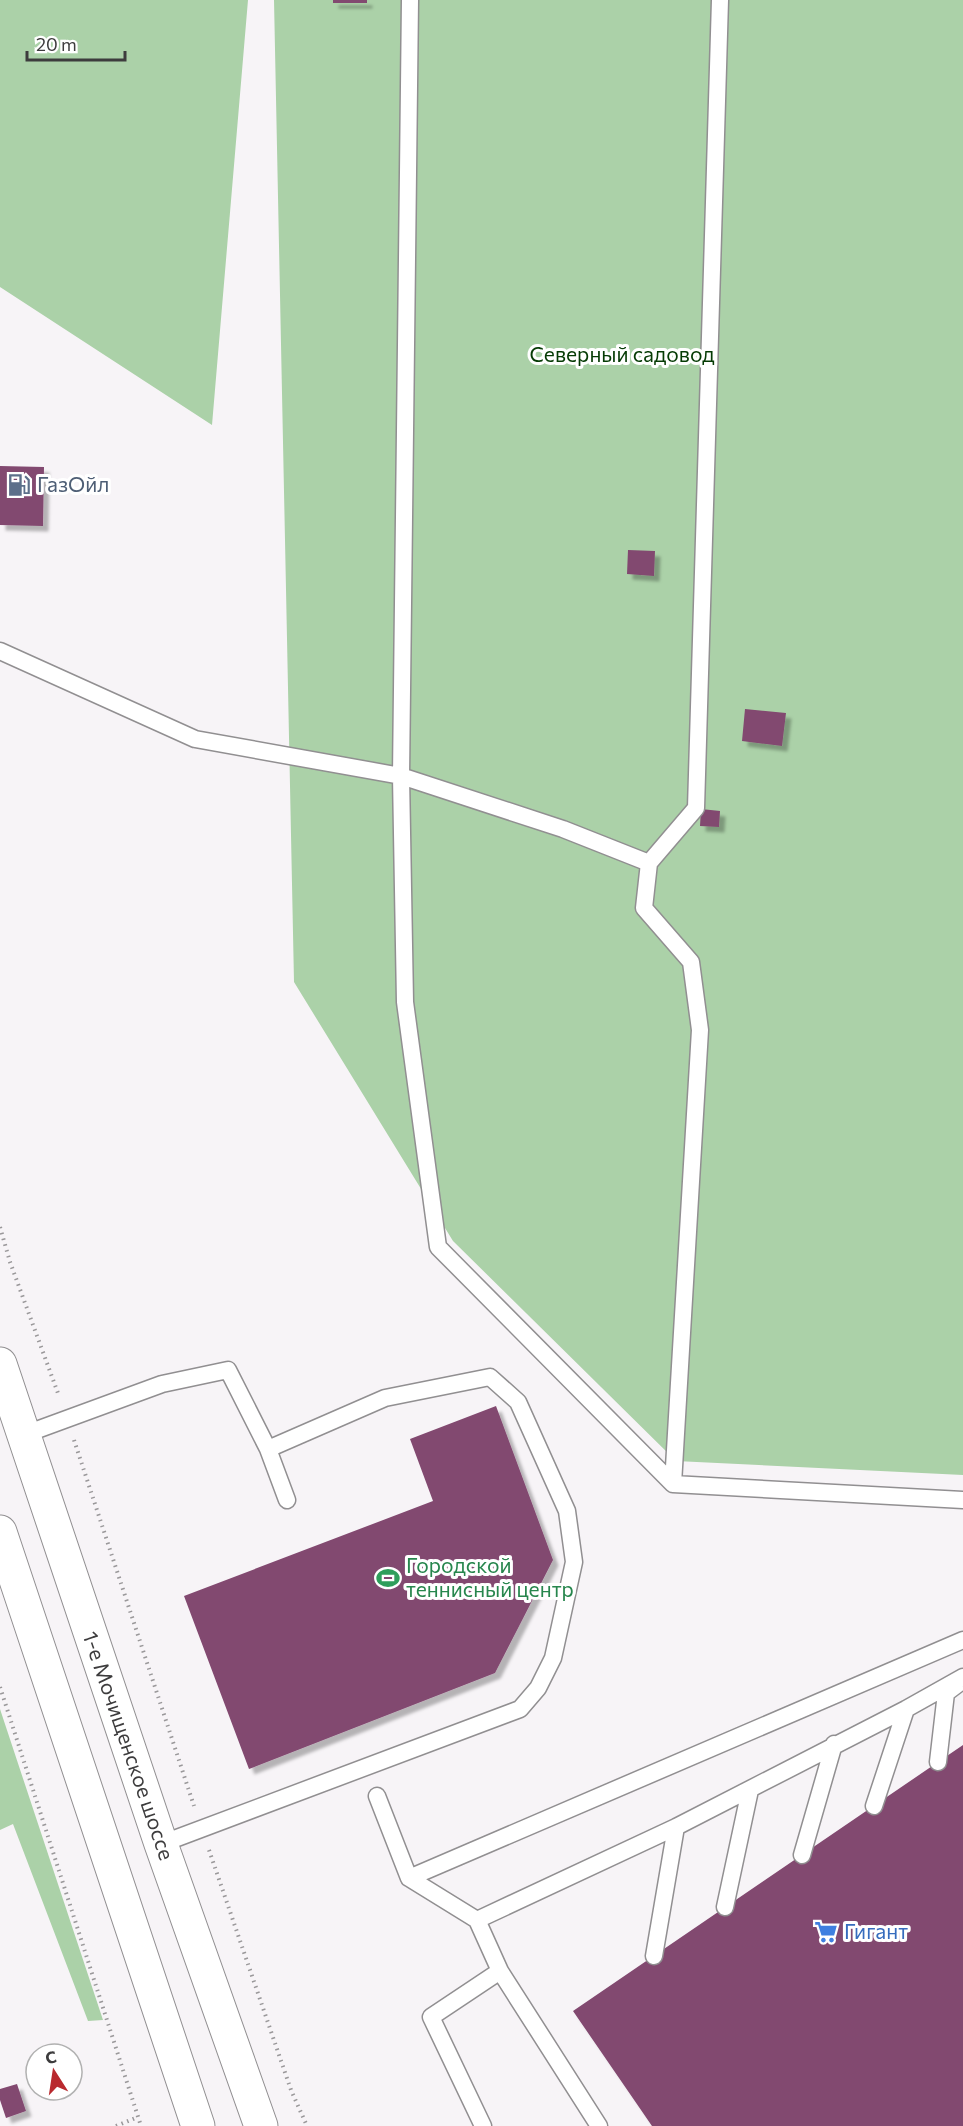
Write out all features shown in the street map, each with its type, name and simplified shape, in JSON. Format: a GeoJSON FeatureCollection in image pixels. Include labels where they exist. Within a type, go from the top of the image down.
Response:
{"type":"FeatureCollection","features":[{"type":"Feature","properties":{"kind":"main road","name":"1-е Мочищенское шоссе"},"geometry":{"type":"LineString","coordinates":[[0,1364],[161,1844],[261,2126]]}},
{"type":"Feature","properties":{"kind":"main road"},"geometry":{"type":"LineString","coordinates":[[0,1532],[198,2126]]}},
{"type":"Feature","properties":{"kind":"lane"},"geometry":{"type":"LineString","coordinates":[[410,0],[400,776],[405,1002],[438,1247],[673,1484],[963,1500]]}},
{"type":"Feature","properties":{"kind":"lane"},"geometry":{"type":"LineString","coordinates":[[673,1484],[700,1030],[691,962],[644,908],[649,863],[696,807],[720,0]]}},
{"type":"Feature","properties":{"kind":"lane"},"geometry":{"type":"LineString","coordinates":[[0,651],[195,739],[400,776],[563,829],[649,863]]}},
{"type":"Feature","properties":{"kind":"lane"},"geometry":{"type":"LineString","coordinates":[[23,1435],[162,1384],[228,1370],[268,1449],[287,1500]]}},
{"type":"Feature","properties":{"kind":"lane"},"geometry":{"type":"LineString","coordinates":[[161,1844],[520,1709],[538,1688],[553,1659],[574,1562],[567,1511],[518,1401],[490,1377],[385,1398],[268,1449]]}},
{"type":"Feature","properties":{"kind":"lane"},"geometry":{"type":"LineString","coordinates":[[409,1878],[963,1640]]}},
{"type":"Feature","properties":{"kind":"lane"},"geometry":{"type":"LineString","coordinates":[[477,1920],[676,1827],[963,1678]]}},
{"type":"Feature","properties":{"kind":"lane"},"geometry":{"type":"LineString","coordinates":[[938,1762],[946,1693],[963,1678]]}},
{"type":"Feature","properties":{"kind":"lane"},"geometry":{"type":"LineString","coordinates":[[874,1806],[906,1709]]}},
{"type":"Feature","properties":{"kind":"lane"},"geometry":{"type":"LineString","coordinates":[[802,1855],[834,1744]]}},
{"type":"Feature","properties":{"kind":"lane"},"geometry":{"type":"LineString","coordinates":[[725,1907],[750,1790]]}},
{"type":"Feature","properties":{"kind":"lane"},"geometry":{"type":"LineString","coordinates":[[377,1796],[409,1878],[477,1920],[500,1971],[599,2126]]}},
{"type":"Feature","properties":{"kind":"lane"},"geometry":{"type":"LineString","coordinates":[[654,1956],[676,1827]]}},
{"type":"Feature","properties":{"kind":"lane"},"geometry":{"type":"LineString","coordinates":[[483,2126],[431,2017],[500,1971]]}},
{"type":"Feature","properties":{"kind":"path"},"geometry":{"type":"LineString","coordinates":[[0,1227],[10,1262],[67,1417],[201,1828],[291,2090],[307,2126]]}},
{"type":"Feature","properties":{"kind":"path"},"geometry":{"type":"LineString","coordinates":[[0,1687],[141,2126]]}},
{"type":"Feature","properties":{"kind":"path"},"geometry":{"type":"LineString","coordinates":[[116,2126],[138,2117]]}},
{"type":"Feature","properties":{"kind":"green space"},"geometry":{"type":"Polygon","coordinates":[[[0,0],[248,0],[212,425],[0,287],[0,0]]]}},
{"type":"Feature","properties":{"kind":"green space","name":"Северный садовод"},"geometry":{"type":"Polygon","coordinates":[[[274,0],[963,0],[963,1475],[676,1461],[453,1241],[294,982],[274,0]]]}},
{"type":"Feature","properties":{"kind":"green space"},"geometry":{"type":"Polygon","coordinates":[[[0,1709],[103,2020],[88,2021],[13,1824],[0,1830],[0,1709]]]}},
{"type":"Feature","properties":{"kind":"building"},"geometry":{"type":"Polygon","coordinates":[[[333,0],[367,0],[367,3],[333,3],[333,0]]]}},
{"type":"Feature","properties":{"kind":"building"},"geometry":{"type":"Polygon","coordinates":[[[0,466],[44,467],[43,526],[0,525],[0,466]]]}},
{"type":"Feature","properties":{"kind":"building"},"geometry":{"type":"Polygon","coordinates":[[[628,550],[655,551],[654,576],[627,574],[628,550]]]}},
{"type":"Feature","properties":{"kind":"building"},"geometry":{"type":"Polygon","coordinates":[[[745,709],[786,713],[782,746],[742,741],[745,709]]]}},
{"type":"Feature","properties":{"kind":"building"},"geometry":{"type":"Polygon","coordinates":[[[701,809],[720,811],[719,827],[700,826],[701,809]]]}},
{"type":"Feature","properties":{"kind":"building","name":"Городской теннисный центр"},"geometry":{"type":"Polygon","coordinates":[[[496,1406],[553,1560],[495,1673],[249,1769],[184,1596],[433,1501],[410,1439],[496,1406]]]}},
{"type":"Feature","properties":{"kind":"building","name":"Гигант"},"geometry":{"type":"Polygon","coordinates":[[[963,1745],[963,2126],[652,2126],[573,2011],[963,1745]]]}},
{"type":"Feature","properties":{"kind":"building"},"geometry":{"type":"Polygon","coordinates":[[[17,2084],[26,2111],[6,2118],[0,2100],[0,2089],[17,2084]]]}},
{"type":"Feature","properties":{"kind":"place","name":"ГазОйл"},"geometry":{"type":"Point","coordinates":[19,485]}},
{"type":"Feature","properties":{"kind":"place","name":"Городской теннисный центр"},"geometry":{"type":"Point","coordinates":[388,1578]}},
{"type":"Feature","properties":{"kind":"place","name":"Гигант"},"geometry":{"type":"Point","coordinates":[826,1932]}}]}
